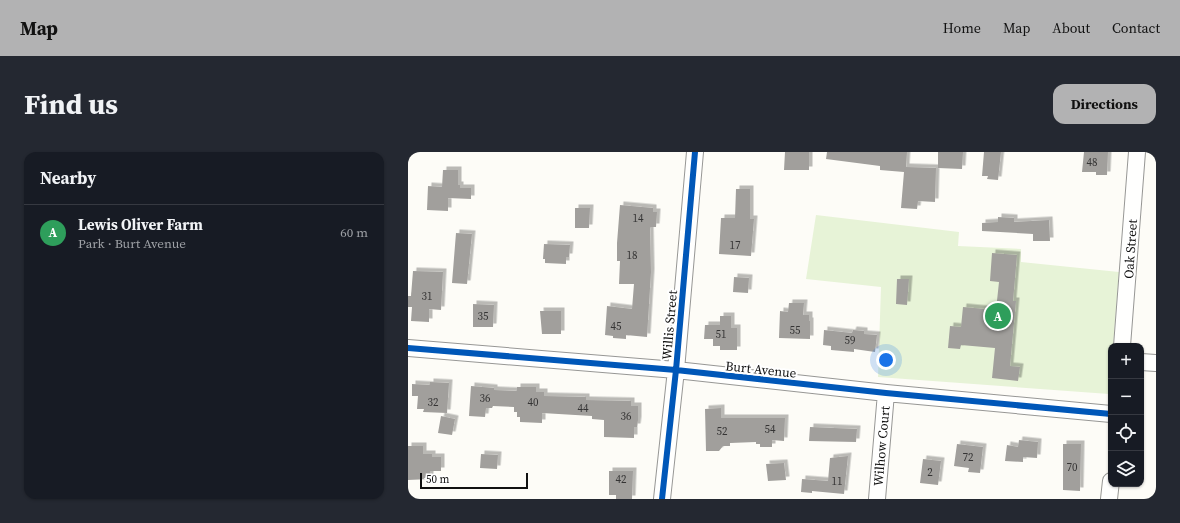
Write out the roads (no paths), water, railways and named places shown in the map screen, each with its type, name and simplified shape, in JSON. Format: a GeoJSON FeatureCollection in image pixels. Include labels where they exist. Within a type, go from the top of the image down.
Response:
{"type":"FeatureCollection","features":[{"type":"Feature","properties":{"kind":"street","name":"Willis Street"},"geometry":{"type":"LineString","coordinates":[[662,499],[676,370],[695,152]]}},
{"type":"Feature","properties":{"kind":"street","name":"Oak Street"},"geometry":{"type":"LineString","coordinates":[[1122,343],[1137,152]]}},
{"type":"Feature","properties":{"kind":"street","name":"Burt Avenue"},"geometry":{"type":"LineString","coordinates":[[408,348],[676,370],[886,393],[1108,414]]}},
{"type":"Feature","properties":{"kind":"street"},"geometry":{"type":"LineString","coordinates":[[1144,362],[1156,363]]}},
{"type":"Feature","properties":{"kind":"street","name":"Wilhow Court"},"geometry":{"type":"LineString","coordinates":[[877,499],[886,393]]}},
{"type":"Feature","properties":{"kind":"street"},"geometry":{"type":"LineString","coordinates":[[1109,499],[1110,487]]}},
{"type":"Feature","properties":{"kind":"place","name":"Lewis Oliver Farm"},"geometry":{"type":"Point","coordinates":[998,316]}}]}
